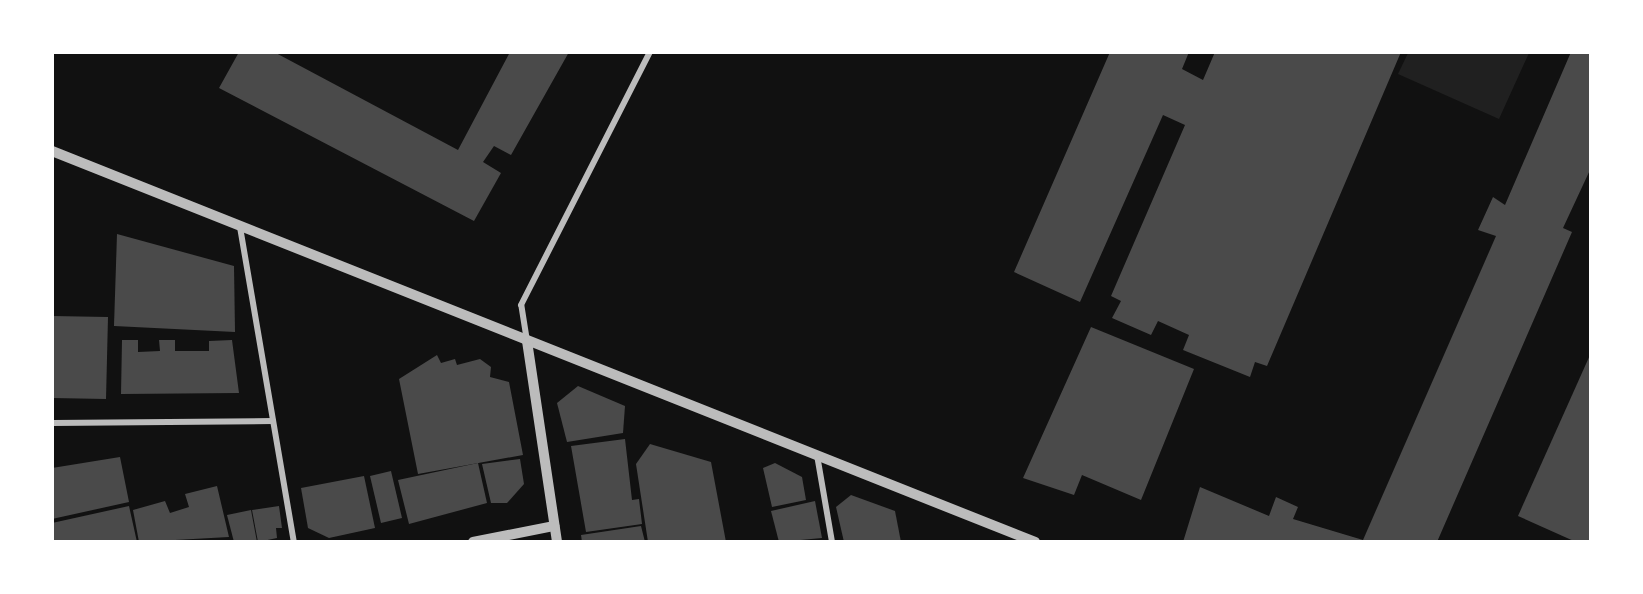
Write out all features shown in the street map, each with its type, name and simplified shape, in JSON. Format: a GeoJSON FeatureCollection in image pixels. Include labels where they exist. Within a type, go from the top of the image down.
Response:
{"type":"FeatureCollection","features":[{"type":"Feature","properties":{"kind":"street"},"geometry":{"type":"LineString","coordinates":[[556,542],[520,305],[650,52]]}},
{"type":"Feature","properties":{"kind":"street"},"geometry":{"type":"LineString","coordinates":[[52,151],[1035,542]]}},
{"type":"Feature","properties":{"kind":"street"},"geometry":{"type":"LineString","coordinates":[[240,227],[294,542]]}},
{"type":"Feature","properties":{"kind":"street"},"geometry":{"type":"LineString","coordinates":[[52,423],[273,421]]}},
{"type":"Feature","properties":{"kind":"street"},"geometry":{"type":"LineString","coordinates":[[817,455],[832,542]]}},
{"type":"Feature","properties":{"kind":"street"},"geometry":{"type":"LineString","coordinates":[[473,542],[554,526]]}},
{"type":"Feature","properties":{"kind":"shaded area"},"geometry":{"type":"Polygon","coordinates":[[[1408,52],[1529,53],[1499,119],[1398,74],[1408,52]]]}},
{"type":"Feature","properties":{"kind":"building"},"geometry":{"type":"Polygon","coordinates":[[[239,52],[274,52],[458,150],[510,52],[569,52],[511,155],[494,146],[483,162],[501,173],[474,221],[219,88],[239,52]]]}},
{"type":"Feature","properties":{"kind":"building"},"geometry":{"type":"Polygon","coordinates":[[[1110,52],[1189,52],[1182,69],[1203,80],[1215,52],[1401,52],[1267,366],[1255,362],[1250,377],[1183,350],[1189,335],[1158,321],[1151,335],[1112,318],[1121,301],[1111,296],[1185,125],[1163,115],[1080,302],[1014,272],[1110,52]]]}},
{"type":"Feature","properties":{"kind":"building"},"geometry":{"type":"Polygon","coordinates":[[[1571,52],[1590,52],[1590,170],[1563,228],[1572,232],[1437,542],[1183,542],[1200,487],[1269,516],[1276,497],[1298,507],[1293,519],[1363,540],[1496,236],[1478,230],[1493,197],[1505,205],[1571,52]]]}},
{"type":"Feature","properties":{"kind":"building"},"geometry":{"type":"Polygon","coordinates":[[[117,234],[234,266],[235,332],[114,326],[117,234]]]}},
{"type":"Feature","properties":{"kind":"building"},"geometry":{"type":"Polygon","coordinates":[[[52,316],[108,317],[106,399],[52,398],[52,316]]]}},
{"type":"Feature","properties":{"kind":"building"},"geometry":{"type":"Polygon","coordinates":[[[1091,327],[1194,369],[1141,500],[1082,475],[1074,495],[1023,478],[1091,327]]]}},
{"type":"Feature","properties":{"kind":"building"},"geometry":{"type":"Polygon","coordinates":[[[122,340],[138,340],[138,352],[160,351],[159,340],[175,340],[175,351],[209,351],[209,341],[232,340],[239,393],[121,394],[122,340]]]}},
{"type":"Feature","properties":{"kind":"building"},"geometry":{"type":"Polygon","coordinates":[[[437,355],[441,363],[455,359],[457,365],[480,359],[491,367],[490,377],[509,382],[523,455],[418,474],[399,379],[437,355]]]}},
{"type":"Feature","properties":{"kind":"building"},"geometry":{"type":"Polygon","coordinates":[[[1590,355],[1590,542],[1576,542],[1518,516],[1590,355]]]}},
{"type":"Feature","properties":{"kind":"building"},"geometry":{"type":"Polygon","coordinates":[[[578,386],[625,406],[623,433],[567,442],[557,403],[578,386]]]}},
{"type":"Feature","properties":{"kind":"building"},"geometry":{"type":"Polygon","coordinates":[[[625,439],[632,500],[639,499],[642,524],[586,532],[571,446],[625,439]]]}},
{"type":"Feature","properties":{"kind":"building"},"geometry":{"type":"Polygon","coordinates":[[[650,444],[711,462],[726,542],[648,542],[636,464],[650,444]]]}},
{"type":"Feature","properties":{"kind":"building"},"geometry":{"type":"Polygon","coordinates":[[[120,457],[129,502],[52,519],[52,468],[120,457]]]}},
{"type":"Feature","properties":{"kind":"building"},"geometry":{"type":"Polygon","coordinates":[[[520,459],[524,484],[507,503],[491,503],[482,464],[520,459]]]}},
{"type":"Feature","properties":{"kind":"building"},"geometry":{"type":"Polygon","coordinates":[[[478,463],[487,503],[409,524],[398,480],[478,463]]]}},
{"type":"Feature","properties":{"kind":"building"},"geometry":{"type":"Polygon","coordinates":[[[775,463],[802,477],[806,500],[772,507],[763,468],[775,463]]]}},
{"type":"Feature","properties":{"kind":"building"},"geometry":{"type":"Polygon","coordinates":[[[391,471],[402,518],[381,523],[370,476],[391,471]]]}},
{"type":"Feature","properties":{"kind":"building"},"geometry":{"type":"Polygon","coordinates":[[[364,476],[375,528],[329,538],[308,528],[301,488],[364,476]]]}},
{"type":"Feature","properties":{"kind":"building"},"geometry":{"type":"Polygon","coordinates":[[[217,486],[229,537],[139,542],[133,510],[165,501],[170,513],[189,507],[185,494],[217,486]]]}},
{"type":"Feature","properties":{"kind":"building"},"geometry":{"type":"Polygon","coordinates":[[[851,495],[895,511],[901,542],[844,542],[836,507],[851,495]]]}},
{"type":"Feature","properties":{"kind":"building"},"geometry":{"type":"Polygon","coordinates":[[[815,501],[822,538],[779,542],[771,511],[815,501]]]}},
{"type":"Feature","properties":{"kind":"building"},"geometry":{"type":"Polygon","coordinates":[[[129,506],[137,542],[52,542],[52,523],[129,506]]]}},
{"type":"Feature","properties":{"kind":"building"},"geometry":{"type":"Polygon","coordinates":[[[279,506],[282,528],[276,528],[277,538],[258,542],[252,510],[279,506]]]}},
{"type":"Feature","properties":{"kind":"building"},"geometry":{"type":"Polygon","coordinates":[[[251,510],[257,542],[234,542],[227,515],[251,510]]]}},
{"type":"Feature","properties":{"kind":"building"},"geometry":{"type":"Polygon","coordinates":[[[641,526],[645,542],[582,542],[581,535],[641,526]]]}}]}
